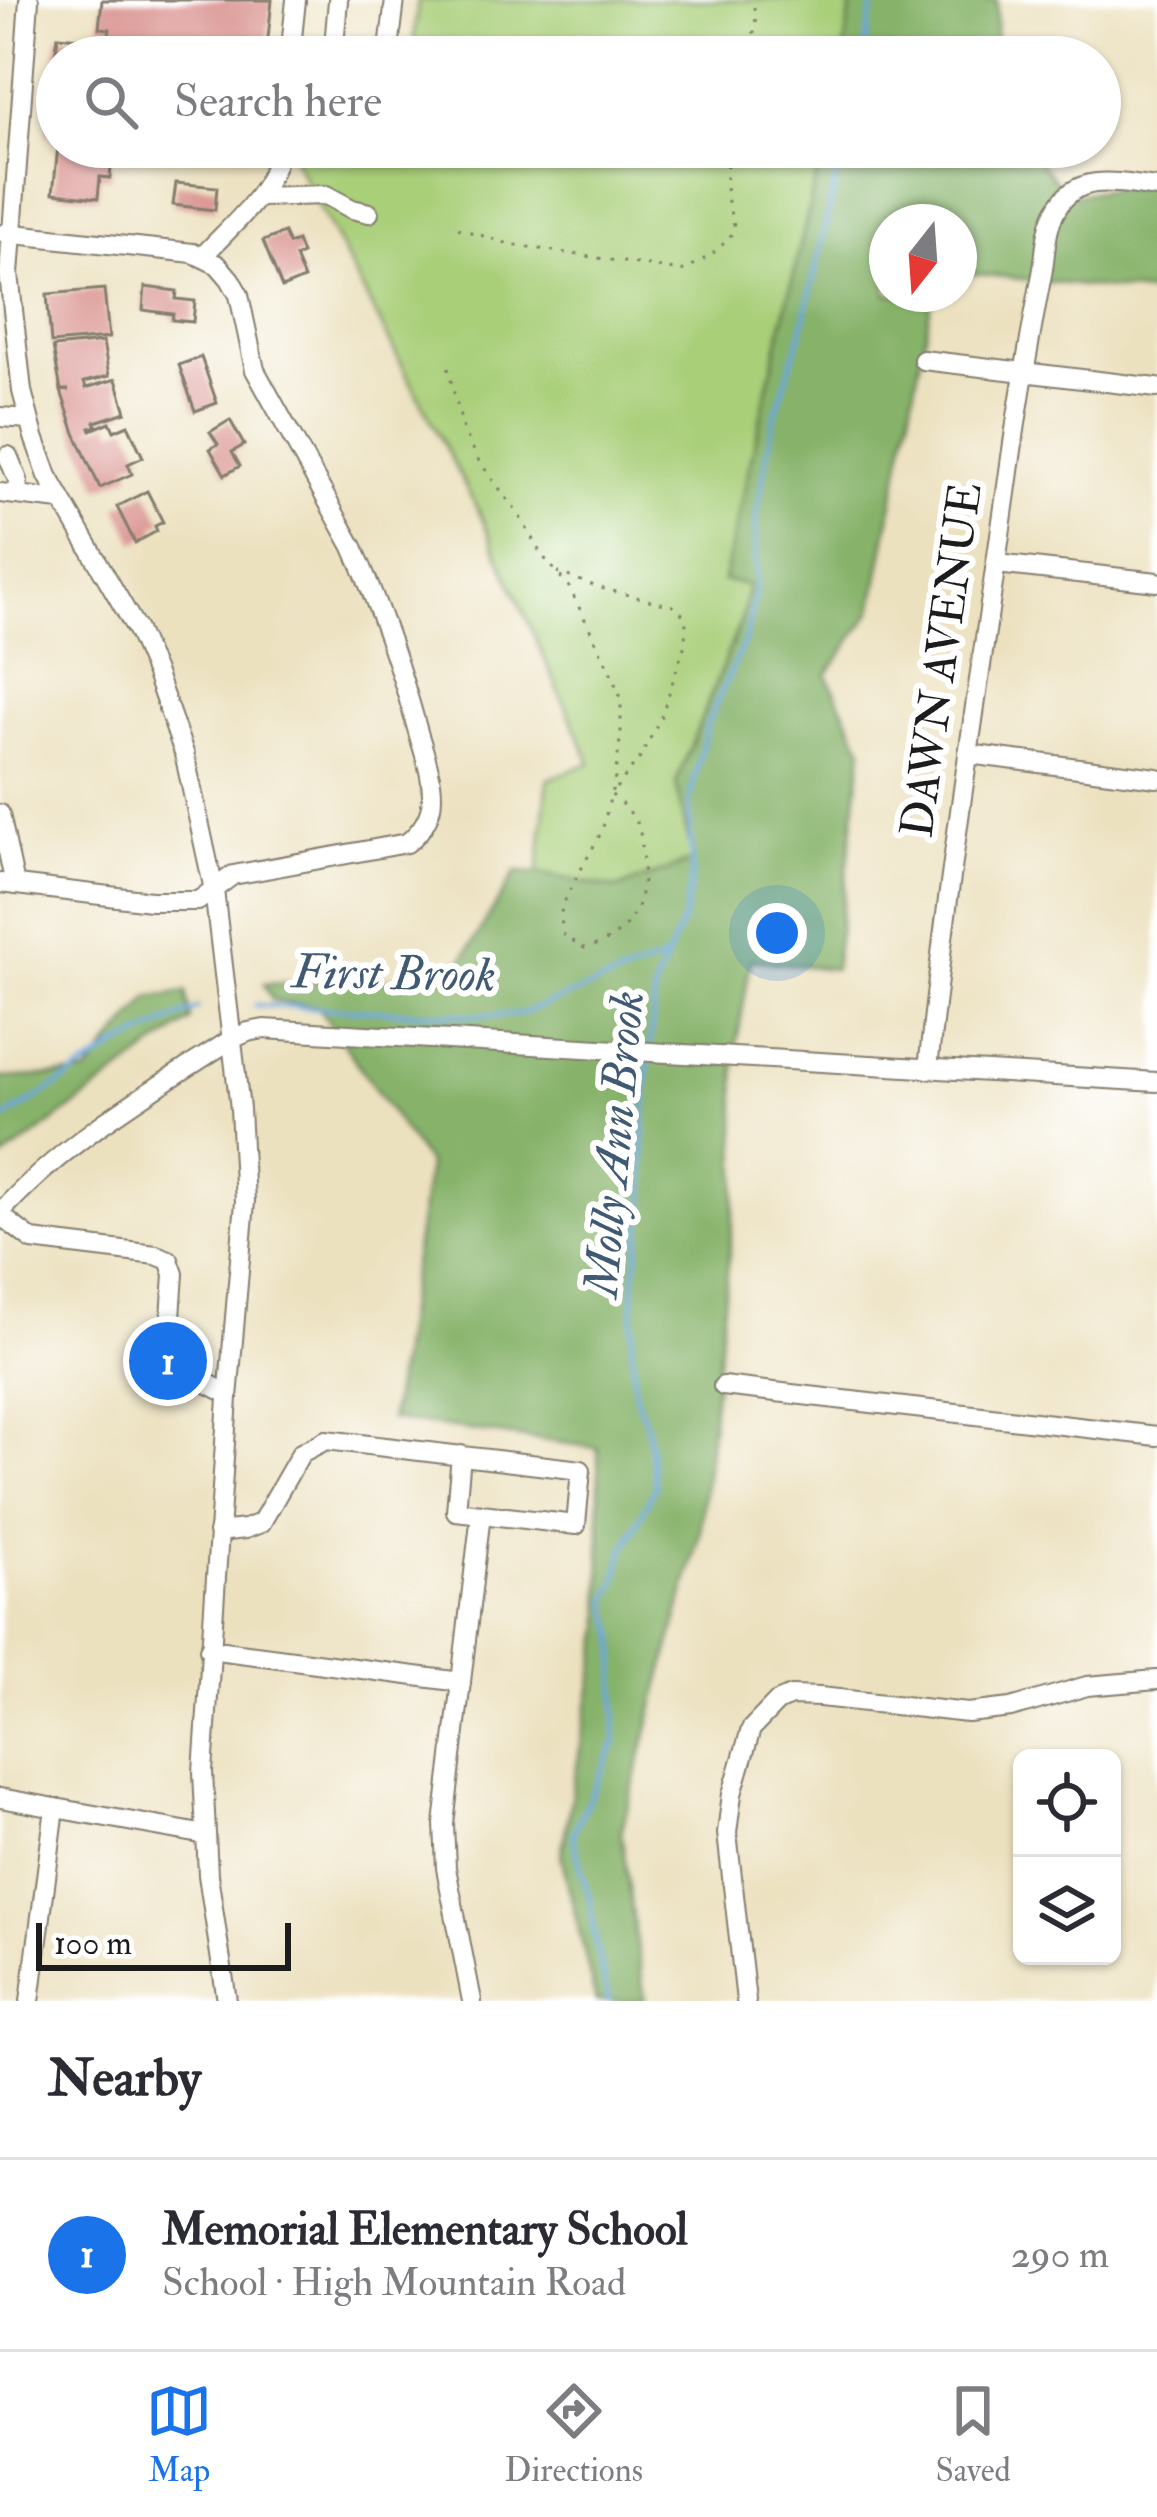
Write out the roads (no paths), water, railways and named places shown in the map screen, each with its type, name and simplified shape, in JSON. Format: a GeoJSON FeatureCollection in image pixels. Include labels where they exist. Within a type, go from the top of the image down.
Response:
{"type":"FeatureCollection","features":[{"type":"Feature","properties":{"kind":"street"},"geometry":{"type":"LineString","coordinates":[[29,0],[6,233],[16,351],[41,458],[60,500],[136,629],[156,674],[194,791],[214,890],[240,1109],[245,1202],[202,1772],[208,1875],[227,2001]]}},
{"type":"Feature","properties":{"kind":"street"},"geometry":{"type":"LineString","coordinates":[[292,36],[296,0]]}},
{"type":"Feature","properties":{"kind":"street"},"geometry":{"type":"LineString","coordinates":[[335,36],[338,0]]}},
{"type":"Feature","properties":{"kind":"street"},"geometry":{"type":"LineString","coordinates":[[390,36],[394,0]]}},
{"type":"Feature","properties":{"kind":"street"},"geometry":{"type":"LineString","coordinates":[[0,60],[24,62]]}},
{"type":"Feature","properties":{"kind":"street"},"geometry":{"type":"LineString","coordinates":[[203,256],[259,197],[274,168]]}},
{"type":"Feature","properties":{"kind":"street","name":"DAWN AVENUE"},"geometry":{"type":"LineString","coordinates":[[928,1069],[947,894],[1048,228],[1059,205],[1088,183],[1157,188]]}},
{"type":"Feature","properties":{"kind":"street"},"geometry":{"type":"LineString","coordinates":[[259,197],[326,195],[369,213]]}},
{"type":"Feature","properties":{"kind":"street"},"geometry":{"type":"LineString","coordinates":[[0,814],[8,884],[151,901],[198,901],[233,875],[396,848],[425,824],[432,796],[405,684],[359,561],[255,370],[239,296],[230,279],[203,256],[6,233]]}},
{"type":"Feature","properties":{"kind":"street"},"geometry":{"type":"LineString","coordinates":[[923,360],[1157,388]]}},
{"type":"Feature","properties":{"kind":"street"},"geometry":{"type":"LineString","coordinates":[[0,417],[29,419]]}},
{"type":"Feature","properties":{"kind":"street"},"geometry":{"type":"LineString","coordinates":[[4,456],[41,458]]}},
{"type":"Feature","properties":{"kind":"street"},"geometry":{"type":"LineString","coordinates":[[4,456],[18,480],[8,494],[60,500]]}},
{"type":"Feature","properties":{"kind":"street"},"geometry":{"type":"LineString","coordinates":[[997,564],[1157,582]]}},
{"type":"Feature","properties":{"kind":"street"},"geometry":{"type":"LineString","coordinates":[[968,754],[1157,778]]}},
{"type":"Feature","properties":{"kind":"street"},"geometry":{"type":"LineString","coordinates":[[228,1394],[176,1367],[169,1346],[174,1274],[169,1260],[32,1240],[0,1214],[75,1145],[132,1103],[248,1032],[264,1029],[1157,1082]]}},
{"type":"Feature","properties":{"kind":"street"},"geometry":{"type":"LineString","coordinates":[[723,1386],[1157,1436]]}},
{"type":"Feature","properties":{"kind":"street"},"geometry":{"type":"LineString","coordinates":[[218,1532],[261,1522],[301,1454],[326,1440],[461,1455],[581,1470],[576,1525],[456,1511],[461,1455]]}},
{"type":"Feature","properties":{"kind":"street"},"geometry":{"type":"LineString","coordinates":[[472,2001],[444,1845],[481,1514]]}},
{"type":"Feature","properties":{"kind":"street"},"geometry":{"type":"LineString","coordinates":[[209,1649],[460,1682]]}},
{"type":"Feature","properties":{"kind":"street"},"geometry":{"type":"LineString","coordinates":[[746,2001],[727,1833],[732,1793],[751,1730],[777,1702],[791,1696],[820,1696],[968,1713],[1011,1708],[1087,1686],[1157,1680]]}},
{"type":"Feature","properties":{"kind":"street"},"geometry":{"type":"LineString","coordinates":[[0,1798],[206,1835]]}},
{"type":"Feature","properties":{"kind":"street"},"geometry":{"type":"LineString","coordinates":[[30,2001],[55,1808]]}},
{"type":"Feature","properties":{"kind":"waterway","name":"Molly Ann Brook"},"geometry":{"type":"LineString","coordinates":[[867,36],[874,0]]}},
{"type":"Feature","properties":{"kind":"waterway","name":"Molly Ann Brook"},"geometry":{"type":"LineString","coordinates":[[650,1047],[655,985],[684,917],[692,874],[689,802],[707,724],[746,637],[756,587],[756,519],[773,422],[802,329],[838,168]]}},
{"type":"Feature","properties":{"kind":"waterway","name":"First Brook"},"geometry":{"type":"LineString","coordinates":[[255,1005],[496,1016],[523,1013],[667,958]]}},
{"type":"Feature","properties":{"kind":"waterway","name":"First Brook"},"geometry":{"type":"LineString","coordinates":[[0,1119],[119,1046],[198,1008]]}},
{"type":"Feature","properties":{"kind":"waterway","name":"Molly Ann Brook"},"geometry":{"type":"LineString","coordinates":[[609,2001],[572,1835],[616,1742],[616,1636],[607,1601],[624,1550],[655,1486],[647,1426],[635,1394],[632,1350],[634,1284],[645,1201],[649,1058]]}},
{"type":"Feature","properties":{"kind":"place","name":"Memorial Elementary School"},"geometry":{"type":"Point","coordinates":[168,1361]}}]}
